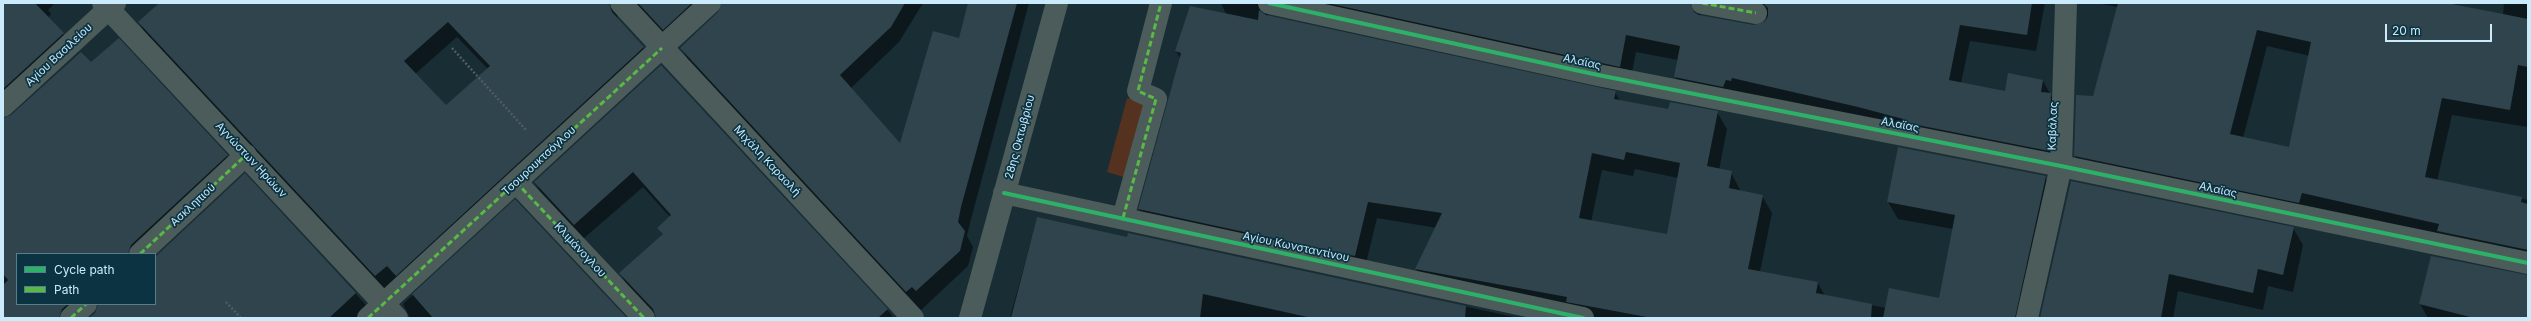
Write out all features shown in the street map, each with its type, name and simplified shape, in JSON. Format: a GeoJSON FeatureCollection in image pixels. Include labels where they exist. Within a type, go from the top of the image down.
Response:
{"type":"FeatureCollection","features":[{"type":"Feature","properties":{"kind":"street","name":"Μιχάλη Καραολή"},"geometry":{"type":"LineString","coordinates":[[621,3],[913,318]]}},
{"type":"Feature","properties":{"kind":"street","name":"Τσουρουκτσόγλου"},"geometry":{"type":"LineString","coordinates":[[383,313],[516,182],[710,3]]}},
{"type":"Feature","properties":{"kind":"street","name":"28ης Οκτωβρίου"},"geometry":{"type":"LineString","coordinates":[[970,318],[1057,3]]}},
{"type":"Feature","properties":{"kind":"street"},"geometry":{"type":"LineString","coordinates":[[1123,218],[1156,99],[1138,92],[1161,3]]}},
{"type":"Feature","properties":{"kind":"street","name":"Αλαϊας"},"geometry":{"type":"LineString","coordinates":[[1269,3],[1598,75],[2061,166],[2528,263]]}},
{"type":"Feature","properties":{"kind":"street"},"geometry":{"type":"LineString","coordinates":[[1702,3],[1756,13]]}},
{"type":"Feature","properties":{"kind":"street","name":"Καβάλας"},"geometry":{"type":"LineString","coordinates":[[2027,318],[2061,166],[2066,3]]}},
{"type":"Feature","properties":{"kind":"street","name":"Αγίου Βασιλείου"},"geometry":{"type":"LineString","coordinates":[[3,106],[109,5]]}},
{"type":"Feature","properties":{"kind":"street","name":"Αγνώστων Ηρώων"},"geometry":{"type":"LineString","coordinates":[[109,5],[246,156],[383,313]]}},
{"type":"Feature","properties":{"kind":"street","name":"Ασκληπιού"},"geometry":{"type":"LineString","coordinates":[[141,253],[246,156]]}},
{"type":"Feature","properties":{"kind":"street","name":"Κλιμάνογλου"},"geometry":{"type":"LineString","coordinates":[[516,182],[644,318]]}},
{"type":"Feature","properties":{"kind":"street","name":"Αγίου Κωνσταντίνου"},"geometry":{"type":"LineString","coordinates":[[1004,193],[1583,318]]}},
{"type":"Feature","properties":{"kind":"street"},"geometry":{"type":"LineString","coordinates":[[70,318],[85,305]]}},
{"type":"Feature","properties":{"kind":"path"},"geometry":{"type":"LineString","coordinates":[[452,48],[547,153]]}},
{"type":"Feature","properties":{"kind":"path"},"geometry":{"type":"LineString","coordinates":[[226,302],[241,318]]}},
{"type":"Feature","properties":{"kind":"shaded area"},"geometry":{"type":"Polygon","coordinates":[[[1127,98],[1151,105],[1130,179],[1107,172],[1127,98]]]}},
{"type":"Feature","properties":{"kind":"building"},"geometry":{"type":"Polygon","coordinates":[[[3,3],[35,3],[64,33],[3,89],[3,3]]]}},
{"type":"Feature","properties":{"kind":"building"},"geometry":{"type":"Polygon","coordinates":[[[159,3],[609,3],[612,12],[644,47],[396,276],[387,266],[375,276],[138,22],[159,3]],[[448,22],[404,61],[446,105],[490,66],[448,22]]]}},
{"type":"Feature","properties":{"kind":"building"},"geometry":{"type":"Polygon","coordinates":[[[638,3],[692,3],[663,30],[638,3]]]}},
{"type":"Feature","properties":{"kind":"building"},"geometry":{"type":"Polygon","coordinates":[[[722,3],[905,3],[891,27],[840,75],[900,143],[933,31],[959,38],[968,3],[1017,3],[961,207],[958,222],[965,231],[960,251],[916,291],[912,287],[906,292],[680,48],[718,12],[722,3]]]}},
{"type":"Feature","properties":{"kind":"building"},"geometry":{"type":"Polygon","coordinates":[[[1327,3],[1690,3],[1694,12],[1699,15],[1754,25],[1765,21],[1768,16],[1768,8],[1763,3],[2032,3],[2027,35],[1960,25],[1949,80],[2005,91],[2008,73],[2043,80],[2041,92],[2051,93],[2049,151],[1902,122],[1903,119],[1858,107],[1732,78],[1731,81],[1726,80],[1723,87],[1674,77],[1680,46],[1626,35],[1620,67],[1327,3]]]}},
{"type":"Feature","properties":{"kind":"building"},"geometry":{"type":"Polygon","coordinates":[[[2118,3],[2448,3],[2528,19],[2528,67],[2518,65],[2510,110],[2442,98],[2425,177],[2522,197],[2521,202],[2528,204],[2528,250],[2437,231],[2439,224],[2302,193],[2299,203],[2074,156],[2076,95],[2093,96],[2118,3]],[[2257,30],[2230,134],[2289,147],[2311,42],[2257,30]]]}},
{"type":"Feature","properties":{"kind":"building"},"geometry":{"type":"Polygon","coordinates":[[[1190,6],[1258,20],[1259,10],[1266,15],[1616,91],[1614,99],[1668,109],[1670,102],[1718,111],[1707,166],[1732,171],[1729,188],[1763,195],[1748,269],[1818,282],[1816,293],[1872,304],[1871,318],[1652,318],[1566,302],[1567,297],[1415,269],[1442,213],[1368,202],[1355,256],[1138,209],[1181,53],[1175,51],[1190,6]],[[1626,152],[1624,160],[1592,153],[1579,218],[1667,234],[1680,163],[1626,152]]]}},
{"type":"Feature","properties":{"kind":"building"},"geometry":{"type":"Polygon","coordinates":[[[119,38],[228,155],[131,245],[128,253],[16,253],[16,305],[67,305],[62,309],[59,318],[3,318],[3,285],[8,280],[3,274],[3,118],[11,115],[81,52],[91,62],[119,38]]]}},
{"type":"Feature","properties":{"kind":"building"},"geometry":{"type":"Polygon","coordinates":[[[661,65],[888,309],[878,318],[656,318],[653,309],[619,273],[663,234],[657,228],[671,215],[633,172],[574,225],[534,182],[661,65]]]}},
{"type":"Feature","properties":{"kind":"building"},"geometry":{"type":"Polygon","coordinates":[[[1898,147],[2046,176],[2015,318],[1883,318],[1889,288],[1939,298],[1955,215],[1887,202],[1898,147]]]}},
{"type":"Feature","properties":{"kind":"building"},"geometry":{"type":"Polygon","coordinates":[[[245,173],[356,293],[329,318],[89,318],[95,313],[98,305],[156,305],[156,256],[245,173]]]}},
{"type":"Feature","properties":{"kind":"building"},"geometry":{"type":"Polygon","coordinates":[[[2071,181],[2294,227],[2283,275],[2258,269],[2253,293],[2169,274],[2161,318],[2040,318],[2071,181]]]}},
{"type":"Feature","properties":{"kind":"building"},"geometry":{"type":"Polygon","coordinates":[[[515,199],[627,318],[433,318],[412,294],[515,199]]]}},
{"type":"Feature","properties":{"kind":"building"},"geometry":{"type":"Polygon","coordinates":[[[1037,217],[1127,237],[1128,233],[1466,306],[1465,318],[1312,318],[1203,294],[1200,318],[1011,318],[1037,217]]]}},
{"type":"Feature","properties":{"kind":"building"},"geometry":{"type":"Polygon","coordinates":[[[2431,256],[2528,275],[2528,318],[2474,318],[2419,304],[2431,256]]]}},
{"type":"Feature","properties":{"kind":"marked path"},"geometry":{"type":"LineString","coordinates":[[1123,218],[1156,99],[1138,91],[1161,3]]}},
{"type":"Feature","properties":{"kind":"marked path"},"geometry":{"type":"LineString","coordinates":[[1702,3],[1756,13]]}},
{"type":"Feature","properties":{"kind":"marked path"},"geometry":{"type":"LineString","coordinates":[[368,318],[662,48]]}},
{"type":"Feature","properties":{"kind":"marked path"},"geometry":{"type":"LineString","coordinates":[[141,253],[246,155]]}},
{"type":"Feature","properties":{"kind":"marked path"},"geometry":{"type":"LineString","coordinates":[[516,182],[644,318]]}},
{"type":"Feature","properties":{"kind":"marked path"},"geometry":{"type":"LineString","coordinates":[[71,318],[85,305]]}},
{"type":"Feature","properties":{"kind":"cycle path"},"geometry":{"type":"LineString","coordinates":[[1269,3],[1598,75],[2061,166],[2528,263]]}},
{"type":"Feature","properties":{"kind":"cycle path"},"geometry":{"type":"LineString","coordinates":[[1004,193],[1583,318]]}}]}
